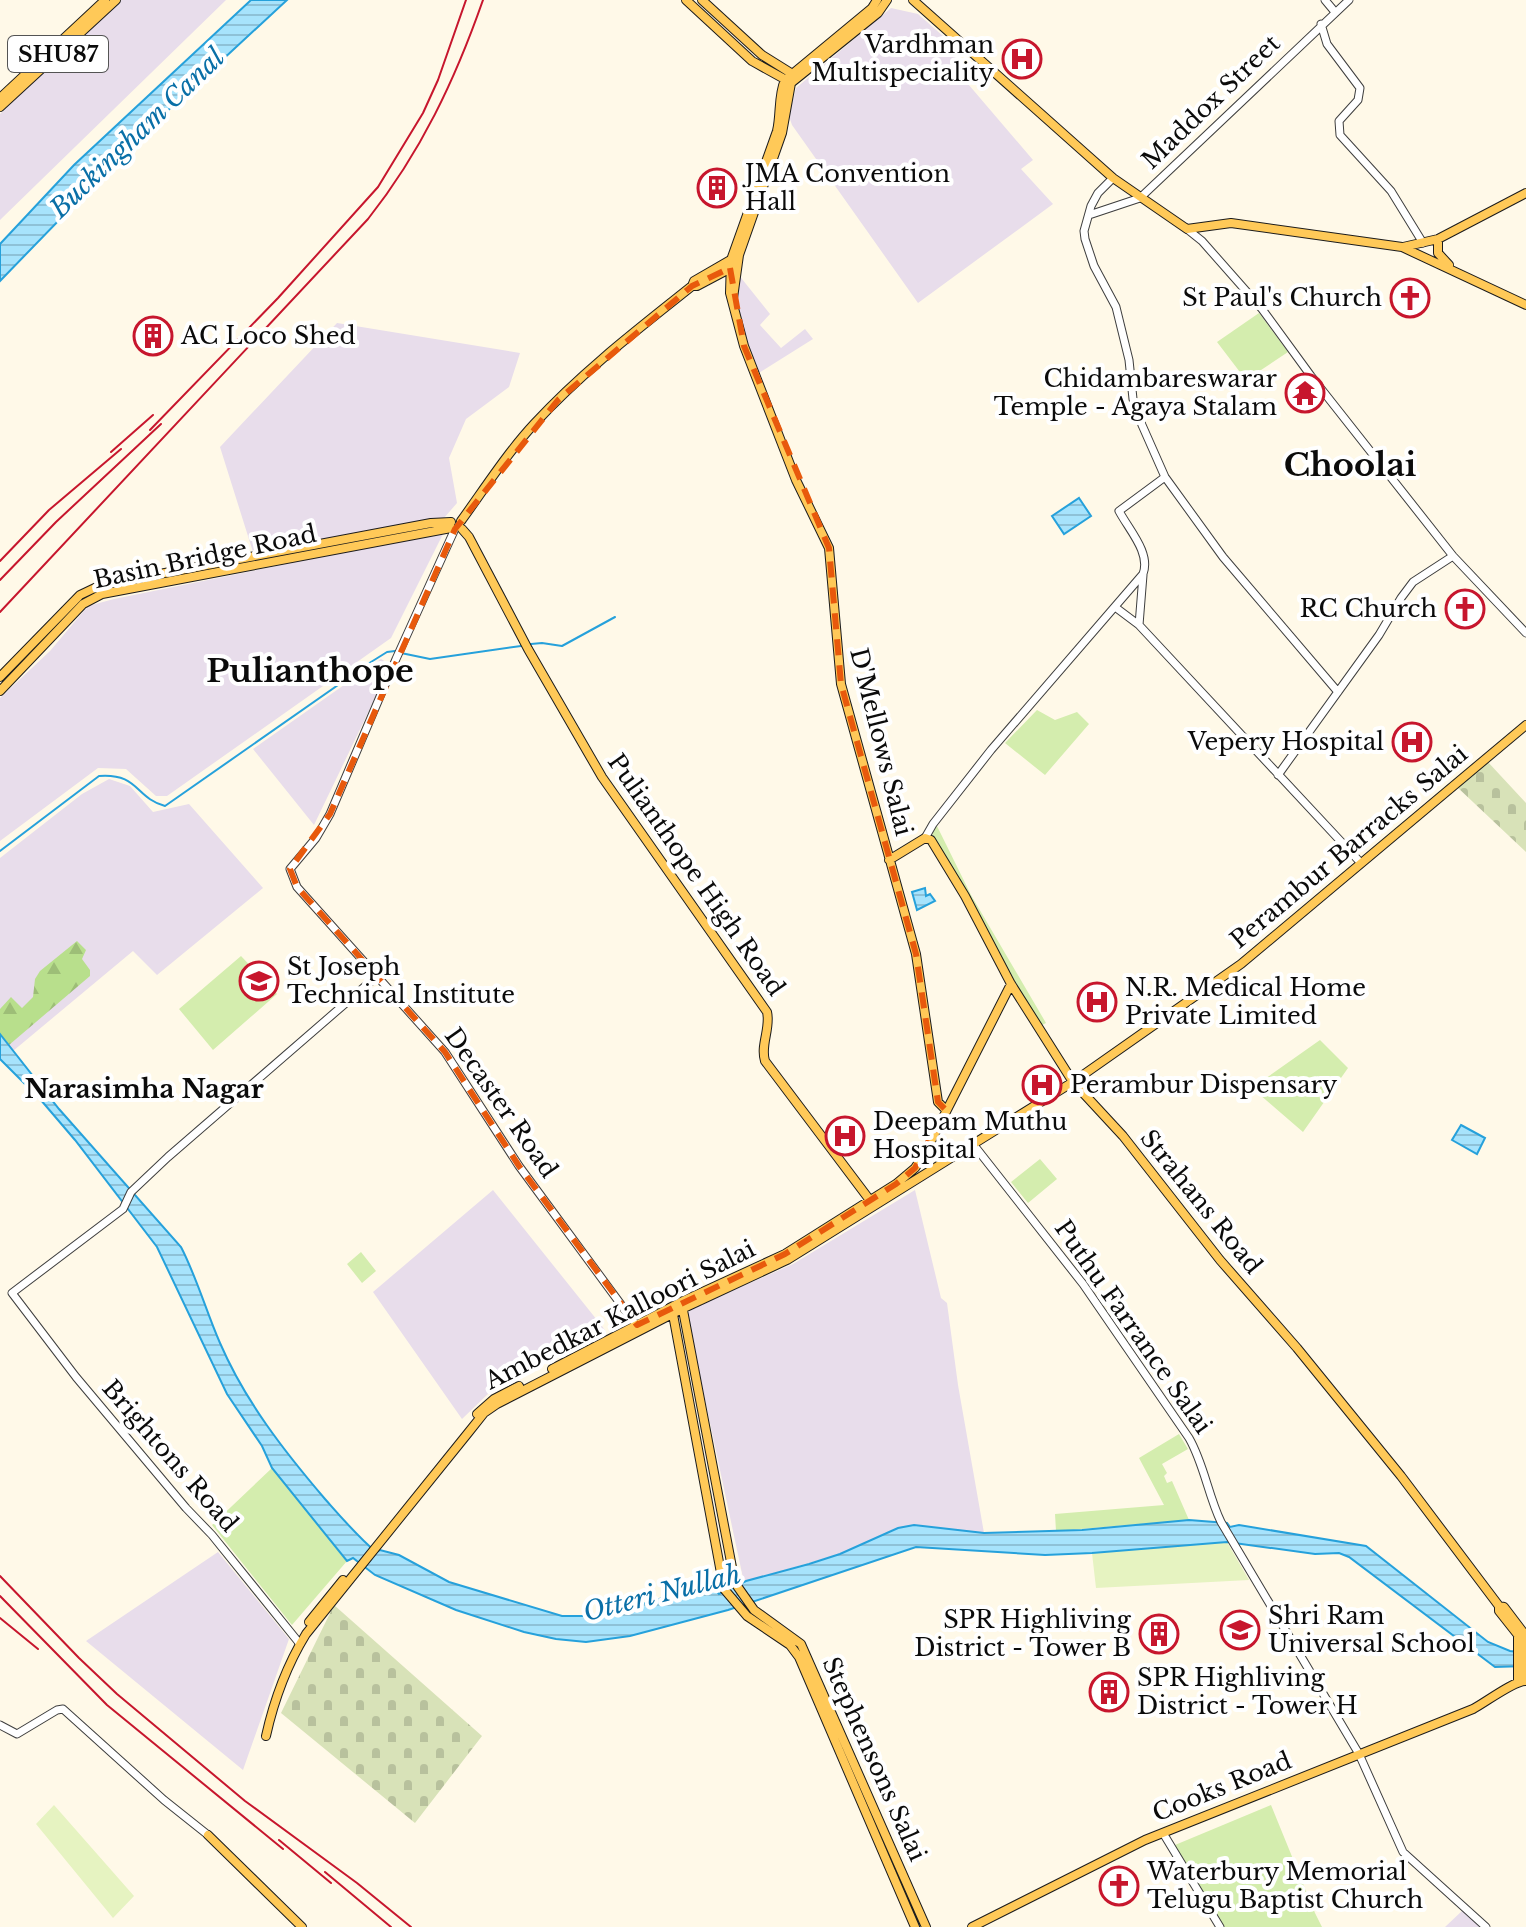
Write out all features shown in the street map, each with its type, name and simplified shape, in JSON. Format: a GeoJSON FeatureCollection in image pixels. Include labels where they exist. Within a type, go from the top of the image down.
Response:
{"type":"FeatureCollection","features":[{"type":"Feature","properties":{"kind":"main road","name":"SHU87"},"geometry":{"type":"LineString","coordinates":[[0,98],[105,0]]}},
{"type":"Feature","properties":{"kind":"main road","name":"SHU87"},"geometry":{"type":"LineString","coordinates":[[0,107],[116,0]]}},
{"type":"Feature","properties":{"kind":"main road"},"geometry":{"type":"LineString","coordinates":[[686,0],[792,77]]}},
{"type":"Feature","properties":{"kind":"main road"},"geometry":{"type":"LineString","coordinates":[[702,0],[712,16],[752,61],[792,77]]}},
{"type":"Feature","properties":{"kind":"main road"},"geometry":{"type":"LineString","coordinates":[[456,526],[542,416],[617,345],[692,286],[694,281],[735,262],[777,131],[782,112],[781,88],[872,8],[877,0]]}},
{"type":"Feature","properties":{"kind":"main road"},"geometry":{"type":"LineString","coordinates":[[792,77],[878,13],[887,0]]}},
{"type":"Feature","properties":{"kind":"main road"},"geometry":{"type":"LineString","coordinates":[[913,0],[1113,178],[1187,229],[1231,223],[1402,247],[1526,305]]}},
{"type":"Feature","properties":{"kind":"main road"},"geometry":{"type":"LineString","coordinates":[[1402,247],[1438,239],[1526,193]]}},
{"type":"Feature","properties":{"kind":"main road"},"geometry":{"type":"LineString","coordinates":[[1438,239],[1438,253],[1452,269]]}},
{"type":"Feature","properties":{"kind":"main road"},"geometry":{"type":"LineString","coordinates":[[1421,255],[1423,243]]}},
{"type":"Feature","properties":{"kind":"main road","name":"D'Mellows Salai"},"geometry":{"type":"LineString","coordinates":[[735,262],[730,293],[744,346],[796,480],[829,548],[841,684],[916,954],[938,1102],[945,1109]]}},
{"type":"Feature","properties":{"kind":"main road","name":"Basin Bridge Road"},"geometry":{"type":"LineString","coordinates":[[0,677],[80,595],[101,585],[415,526],[456,526]]}},
{"type":"Feature","properties":{"kind":"main road","name":"Pulianthope High Road"},"geometry":{"type":"LineString","coordinates":[[456,526],[480,556],[526,646],[602,777],[767,1012],[769,1022],[763,1055],[765,1061],[872,1204]]}},
{"type":"Feature","properties":{"kind":"main road","name":"Basin Bridge Road"},"geometry":{"type":"LineString","coordinates":[[1,690],[83,604],[102,594],[456,526]]}},
{"type":"Feature","properties":{"kind":"main road","name":"Perambur Barracks Salai"},"geometry":{"type":"LineString","coordinates":[[872,1204],[1073,1082],[1232,971],[1526,725]]}},
{"type":"Feature","properties":{"kind":"main road"},"geometry":{"type":"LineString","coordinates":[[889,860],[925,838]]}},
{"type":"Feature","properties":{"kind":"main road","name":"Strahans Road"},"geometry":{"type":"LineString","coordinates":[[925,838],[933,843],[1011,984],[1073,1082],[1123,1136],[1220,1260],[1297,1348],[1401,1476],[1521,1637]]}},
{"type":"Feature","properties":{"kind":"main road"},"geometry":{"type":"LineString","coordinates":[[872,1204],[915,1168],[1011,984]]}},
{"type":"Feature","properties":{"kind":"main road","name":"Ambedkar Kalloori Salai"},"geometry":{"type":"LineString","coordinates":[[264,1735],[298,1642],[484,1413],[638,1328],[785,1254],[872,1204]]}},
{"type":"Feature","properties":{"kind":"main road","name":"Stephensons Salai"},"geometry":{"type":"LineString","coordinates":[[678,1308],[735,1583],[751,1613],[801,1644],[926,1927]]}},
{"type":"Feature","properties":{"kind":"main road","name":"Stephensons Salai"},"geometry":{"type":"LineString","coordinates":[[678,1308],[724,1589],[790,1645],[799,1657],[915,1927]]}},
{"type":"Feature","properties":{"kind":"main road"},"geometry":{"type":"LineString","coordinates":[[1521,1637],[1522,1675]]}},
{"type":"Feature","properties":{"kind":"main road","name":"Cooks Road"},"geometry":{"type":"LineString","coordinates":[[972,1927],[1129,1847],[1473,1709],[1522,1675]]}},
{"type":"Feature","properties":{"kind":"main road"},"geometry":{"type":"LineString","coordinates":[[208,1835],[302,1927]]}},
{"type":"Feature","properties":{"kind":"street"},"geometry":{"type":"LineString","coordinates":[[1325,0],[1335,12]]}},
{"type":"Feature","properties":{"kind":"street","name":"Maddox Street"},"geometry":{"type":"LineString","coordinates":[[1089,215],[1140,198],[1349,0]]}},
{"type":"Feature","properties":{"kind":"street"},"geometry":{"type":"LineString","coordinates":[[1321,24],[1327,44],[1360,88],[1358,100],[1339,121],[1340,135],[1391,191],[1423,243]]}},
{"type":"Feature","properties":{"kind":"street"},"geometry":{"type":"LineString","coordinates":[[1113,178],[1098,193],[1084,231],[1088,253],[1116,307],[1129,360],[1133,399],[1165,477],[1235,572],[1338,692]]}},
{"type":"Feature","properties":{"kind":"street"},"geometry":{"type":"LineString","coordinates":[[1187,229],[1202,241],[1262,309],[1320,389],[1453,556],[1526,633]]}},
{"type":"Feature","properties":{"kind":"street"},"geometry":{"type":"LineString","coordinates":[[1139,625],[1143,574],[1147,564],[1145,555],[1119,511],[1165,477]]}},
{"type":"Feature","properties":{"kind":"street","name":"Decaster Road"},"geometry":{"type":"LineString","coordinates":[[456,526],[330,814],[316,838],[290,869],[297,887],[445,1052],[519,1166],[638,1328]]}},
{"type":"Feature","properties":{"kind":"street"},"geometry":{"type":"LineString","coordinates":[[1278,775],[1413,582],[1453,556]]}},
{"type":"Feature","properties":{"kind":"street"},"geometry":{"type":"LineString","coordinates":[[925,838],[991,750],[1143,574]]}},
{"type":"Feature","properties":{"kind":"street"},"geometry":{"type":"LineString","coordinates":[[1115,607],[1139,625],[1360,862]]}},
{"type":"Feature","properties":{"kind":"street","name":"Brightons Road"},"geometry":{"type":"LineString","coordinates":[[298,1642],[212,1535],[76,1377],[12,1293],[123,1209],[131,1192],[377,976]]}},
{"type":"Feature","properties":{"kind":"street","name":"Puthu Farrance Salai"},"geometry":{"type":"LineString","coordinates":[[973,1144],[1083,1284],[1189,1438],[1221,1522],[1359,1754],[1403,1852],[1486,1927]]}},
{"type":"Feature","properties":{"kind":"street"},"geometry":{"type":"LineString","coordinates":[[0,1725],[17,1734],[63,1709],[164,1800],[208,1835]]}},
{"type":"Feature","properties":{"kind":"street"},"geometry":{"type":"LineString","coordinates":[[1163,1833],[1220,1927]]}},
{"type":"Feature","properties":{"kind":"highlighted area"},"geometry":{"type":"Polygon","coordinates":[[[730,268],[744,346],[829,548],[841,684],[916,954],[938,1102],[945,1109],[915,1168],[896,1184],[785,1254],[637,1325],[519,1166],[445,1052],[297,887],[290,869],[330,814],[455,529],[558,400],[692,286],[730,268]]]}},
{"type":"Feature","properties":{"kind":"shaded area"},"geometry":{"type":"Polygon","coordinates":[[[121,0],[226,0],[0,220],[0,114],[121,0]]]}},
{"type":"Feature","properties":{"kind":"shaded area"},"geometry":{"type":"Polygon","coordinates":[[[891,8],[918,14],[960,51],[951,64],[1033,160],[1021,169],[1053,204],[918,303],[792,125],[789,116],[796,88],[891,8]]]}},
{"type":"Feature","properties":{"kind":"shaded area"},"geometry":{"type":"Polygon","coordinates":[[[738,274],[770,314],[760,325],[781,348],[805,329],[813,339],[757,374],[743,332],[735,292],[738,274]]]}},
{"type":"Feature","properties":{"kind":"shaded area"},"geometry":{"type":"Polygon","coordinates":[[[337,323],[520,353],[509,387],[466,419],[449,458],[457,503],[444,518],[253,552],[220,447],[337,323]]]}},
{"type":"Feature","properties":{"kind":"shaded area"},"geometry":{"type":"Polygon","coordinates":[[[444,532],[391,638],[167,796],[156,796],[126,769],[98,768],[0,841],[0,698],[50,651],[88,606],[444,532]]]}},
{"type":"Feature","properties":{"kind":"shaded area"},"geometry":{"type":"Polygon","coordinates":[[[381,659],[391,665],[314,825],[253,749],[381,659]]]}},
{"type":"Feature","properties":{"kind":"shaded area"},"geometry":{"type":"Polygon","coordinates":[[[109,779],[130,786],[153,812],[189,804],[263,888],[157,975],[133,951],[13,1051],[0,1034],[0,858],[82,794],[109,779]]]}},
{"type":"Feature","properties":{"kind":"shaded area"},"geometry":{"type":"Polygon","coordinates":[[[493,1190],[605,1330],[490,1392],[462,1419],[373,1292],[493,1190]]]}},
{"type":"Feature","properties":{"kind":"shaded area"},"geometry":{"type":"Polygon","coordinates":[[[915,1190],[941,1298],[947,1303],[984,1533],[914,1525],[898,1528],[840,1554],[746,1581],[687,1315],[691,1309],[793,1264],[915,1190]]]}},
{"type":"Feature","properties":{"kind":"shaded area"},"geometry":{"type":"Polygon","coordinates":[[[218,1552],[289,1639],[243,1770],[86,1641],[218,1552]]]}},
{"type":"Feature","properties":{"kind":"shaded area"},"geometry":{"type":"Polygon","coordinates":[[[1463,1910],[1483,1927],[1445,1927],[1463,1910]]]}},
{"type":"Feature","properties":{"kind":"green space"},"geometry":{"type":"Polygon","coordinates":[[[1259,313],[1288,352],[1246,380],[1217,342],[1259,313]]]}},
{"type":"Feature","properties":{"kind":"green space"},"geometry":{"type":"Polygon","coordinates":[[[1037,710],[1055,720],[1077,712],[1089,724],[1045,775],[1005,743],[1037,710]]]}},
{"type":"Feature","properties":{"kind":"green space"},"geometry":{"type":"Polygon","coordinates":[[[1487,761],[1526,803],[1526,852],[1456,786],[1487,761]]]}},
{"type":"Feature","properties":{"kind":"green space"},"geometry":{"type":"Polygon","coordinates":[[[936,824],[971,895],[1046,1023],[1040,1026],[932,835],[936,824]]]}},
{"type":"Feature","properties":{"kind":"green space"},"geometry":{"type":"Polygon","coordinates":[[[77,941],[86,950],[82,959],[90,970],[90,976],[9,1045],[0,1034],[0,1009],[11,997],[22,1008],[33,997],[35,979],[40,971],[77,941]]]}},
{"type":"Feature","properties":{"kind":"green space"},"geometry":{"type":"Polygon","coordinates":[[[241,956],[277,994],[213,1050],[179,1009],[241,956]]]}},
{"type":"Feature","properties":{"kind":"green space"},"geometry":{"type":"Polygon","coordinates":[[[1320,1040],[1348,1068],[1303,1132],[1252,1088],[1320,1040]]]}},
{"type":"Feature","properties":{"kind":"green space"},"geometry":{"type":"Polygon","coordinates":[[[1040,1159],[1057,1179],[1028,1203],[1011,1182],[1040,1159]]]}},
{"type":"Feature","properties":{"kind":"green space"},"geometry":{"type":"Polygon","coordinates":[[[361,1252],[376,1271],[362,1283],[347,1264],[361,1252]]]}},
{"type":"Feature","properties":{"kind":"green space"},"geometry":{"type":"Polygon","coordinates":[[[1179,1434],[1188,1449],[1162,1464],[1167,1473],[1164,1476],[1167,1483],[1172,1481],[1189,1520],[1056,1531],[1055,1514],[1164,1505],[1139,1458],[1179,1434]]]}},
{"type":"Feature","properties":{"kind":"green space"},"geometry":{"type":"Polygon","coordinates":[[[272,1468],[347,1561],[292,1625],[212,1525],[272,1468]]]}},
{"type":"Feature","properties":{"kind":"green space"},"geometry":{"type":"Polygon","coordinates":[[[1227,1542],[1249,1580],[1096,1588],[1092,1553],[1227,1542]]]}},
{"type":"Feature","properties":{"kind":"green space"},"geometry":{"type":"Polygon","coordinates":[[[334,1605],[482,1736],[415,1823],[281,1713],[334,1605]]]}},
{"type":"Feature","properties":{"kind":"green space"},"geometry":{"type":"Polygon","coordinates":[[[54,1805],[134,1896],[113,1918],[36,1824],[54,1805]]]}},
{"type":"Feature","properties":{"kind":"green space"},"geometry":{"type":"Polygon","coordinates":[[[1271,1805],[1322,1927],[1224,1927],[1175,1845],[1271,1805]]]}},
{"type":"Feature","properties":{"kind":"water","name":"Buckingham Canal"},"geometry":{"type":"Polygon","coordinates":[[[251,0],[287,0],[151,126],[80,203],[64,215],[0,281],[0,244],[74,165],[251,0]]]}},
{"type":"Feature","properties":{"kind":"water"},"geometry":{"type":"Polygon","coordinates":[[[1079,498],[1091,516],[1064,534],[1052,516],[1079,498]]]}},
{"type":"Feature","properties":{"kind":"water"},"geometry":{"type":"Polygon","coordinates":[[[925,888],[926,896],[930,894],[935,901],[917,910],[912,892],[925,888]]]}},
{"type":"Feature","properties":{"kind":"water"},"geometry":{"type":"Polygon","coordinates":[[[0,1034],[59,1109],[181,1247],[220,1343],[253,1405],[310,1481],[376,1552],[380,1550],[399,1555],[449,1582],[562,1616],[601,1616],[711,1584],[719,1594],[746,1581],[840,1554],[898,1528],[914,1525],[984,1533],[1082,1530],[1189,1520],[1227,1523],[1230,1527],[1239,1525],[1366,1546],[1488,1642],[1510,1651],[1526,1653],[1526,1666],[1495,1667],[1349,1557],[1339,1553],[1315,1554],[1227,1542],[1045,1555],[916,1547],[728,1610],[630,1636],[586,1642],[524,1632],[456,1610],[375,1575],[353,1558],[347,1561],[272,1468],[262,1446],[227,1394],[157,1247],[75,1140],[0,1059],[0,1034]]]}},
{"type":"Feature","properties":{"kind":"water"},"geometry":{"type":"Polygon","coordinates":[[[1461,1125],[1485,1138],[1477,1154],[1452,1140],[1461,1125]]]}},
{"type":"Feature","properties":{"kind":"waterway"},"geometry":{"type":"LineString","coordinates":[[531,644],[562,646],[615,617]]}},
{"type":"Feature","properties":{"kind":"waterway"},"geometry":{"type":"LineString","coordinates":[[401,653],[430,659],[521,646]]}},
{"type":"Feature","properties":{"kind":"waterway"},"geometry":{"type":"LineString","coordinates":[[0,851],[99,776],[122,778],[148,798],[165,806],[371,662],[387,652],[395,651]]}},
{"type":"Feature","properties":{"kind":"railway"},"geometry":{"type":"LineString","coordinates":[[150,430],[278,298],[378,187],[423,113],[466,0]]}},
{"type":"Feature","properties":{"kind":"railway"},"geometry":{"type":"LineString","coordinates":[[0,612],[368,219],[404,168],[435,114],[461,59],[483,0]]}},
{"type":"Feature","properties":{"kind":"railway"},"geometry":{"type":"LineString","coordinates":[[111,452],[153,415]]}},
{"type":"Feature","properties":{"kind":"railway"},"geometry":{"type":"LineString","coordinates":[[0,580],[56,522],[161,424]]}},
{"type":"Feature","properties":{"kind":"railway"},"geometry":{"type":"LineString","coordinates":[[0,561],[49,510],[121,449]]}},
{"type":"Feature","properties":{"kind":"railway"},"geometry":{"type":"LineString","coordinates":[[0,1576],[117,1694],[245,1801],[411,1927]]}},
{"type":"Feature","properties":{"kind":"railway"},"geometry":{"type":"LineString","coordinates":[[0,1596],[107,1705],[283,1849]]}},
{"type":"Feature","properties":{"kind":"railway"},"geometry":{"type":"LineString","coordinates":[[0,1618],[38,1649]]}},
{"type":"Feature","properties":{"kind":"railway"},"geometry":{"type":"LineString","coordinates":[[279,1840],[331,1883]]}},
{"type":"Feature","properties":{"kind":"railway"},"geometry":{"type":"LineString","coordinates":[[325,1872],[391,1927]]}},
{"type":"Feature","properties":{"kind":"place","name":"Vardhman Multispeciality"},"geometry":{"type":"Point","coordinates":[1022,59]}},
{"type":"Feature","properties":{"kind":"place","name":"JMA Convention Hall"},"geometry":{"type":"Point","coordinates":[717,188]}},
{"type":"Feature","properties":{"kind":"place","name":"St Paul's Church"},"geometry":{"type":"Point","coordinates":[1410,298]}},
{"type":"Feature","properties":{"kind":"place","name":"AC Loco Shed"},"geometry":{"type":"Point","coordinates":[153,336]}},
{"type":"Feature","properties":{"kind":"place","name":"Chidambareswarar Temple - Agaya Stalam"},"geometry":{"type":"Point","coordinates":[1305,393]}},
{"type":"Feature","properties":{"kind":"place","name":"RC Church"},"geometry":{"type":"Point","coordinates":[1465,609]}},
{"type":"Feature","properties":{"kind":"place","name":"Vepery Hospital"},"geometry":{"type":"Point","coordinates":[1412,742]}},
{"type":"Feature","properties":{"kind":"place","name":"St Joseph Technical Institute"},"geometry":{"type":"Point","coordinates":[259,981]}},
{"type":"Feature","properties":{"kind":"place","name":"N.R. Medical Home Private Limited"},"geometry":{"type":"Point","coordinates":[1097,1002]}},
{"type":"Feature","properties":{"kind":"place","name":"Perambur Dispensary"},"geometry":{"type":"Point","coordinates":[1042,1085]}},
{"type":"Feature","properties":{"kind":"place","name":"Deepam Muthu Hospital"},"geometry":{"type":"Point","coordinates":[845,1136]}},
{"type":"Feature","properties":{"kind":"place","name":"Shri Ram Universal School"},"geometry":{"type":"Point","coordinates":[1240,1630]}},
{"type":"Feature","properties":{"kind":"place","name":"SPR Highliving District - Tower B"},"geometry":{"type":"Point","coordinates":[1159,1634]}},
{"type":"Feature","properties":{"kind":"place","name":"SPR Highliving District - Tower H"},"geometry":{"type":"Point","coordinates":[1109,1692]}},
{"type":"Feature","properties":{"kind":"place","name":"Waterbury Memorial Telugu Baptist Church"},"geometry":{"type":"Point","coordinates":[1119,1886]}},
{"type":"Feature","properties":{"kind":"district","name":"Choolai"},"geometry":{"type":"Point","coordinates":[1350,465]}},
{"type":"Feature","properties":{"kind":"district","name":"Pulianthope"},"geometry":{"type":"Point","coordinates":[310,671]}},
{"type":"Feature","properties":{"kind":"district","name":"Narasimha Nagar"},"geometry":{"type":"Point","coordinates":[144,1089]}},
{"type":"Feature","properties":{"kind":"water label","name":"Otteri Nullah"},"geometry":{"type":"Point","coordinates":[662,1593]}}]}
